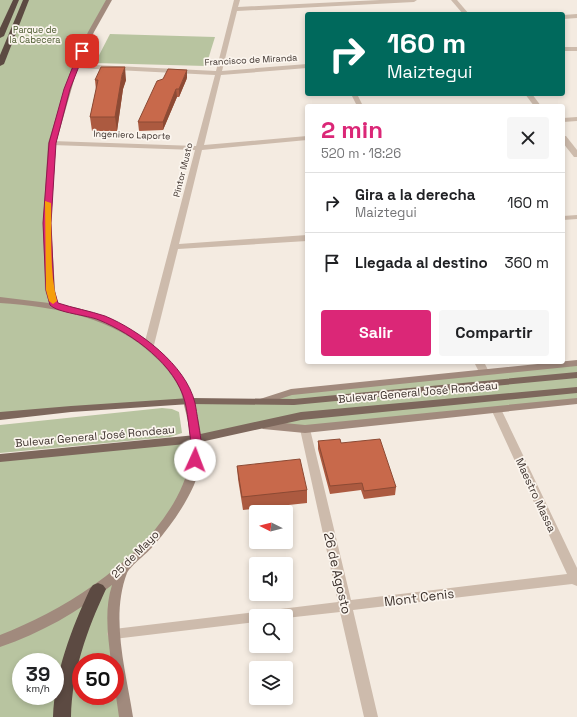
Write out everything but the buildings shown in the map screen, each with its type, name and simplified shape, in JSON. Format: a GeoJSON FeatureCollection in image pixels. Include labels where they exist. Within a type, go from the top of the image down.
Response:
{"type":"FeatureCollection","features":[{"type":"Feature","properties":{"kind":"highway"},"geometry":{"type":"LineString","coordinates":[[0,36],[16,0]]}},
{"type":"Feature","properties":{"kind":"highway"},"geometry":{"type":"LineString","coordinates":[[0,64],[26,0]]}},
{"type":"Feature","properties":{"kind":"highway"},"geometry":{"type":"LineString","coordinates":[[62,717],[62,702],[70,658],[84,618],[98,589]]}},
{"type":"Feature","properties":{"kind":"main road"},"geometry":{"type":"LineString","coordinates":[[54,305],[50,290],[47,223],[52,143],[76,66],[91,32],[109,0]]}},
{"type":"Feature","properties":{"kind":"main road","name":"25 de Mayo"},"geometry":{"type":"LineString","coordinates":[[0,300],[54,305],[102,318],[129,332],[149,345],[167,362],[181,383],[190,401],[197,451],[194,469],[180,500],[154,536],[122,570],[98,589],[55,616],[0,641]]}},
{"type":"Feature","properties":{"kind":"main road","name":"Bulevar General José Rondeau"},"geometry":{"type":"LineString","coordinates":[[264,401],[291,392],[577,363]]}},
{"type":"Feature","properties":{"kind":"main road","name":"Bulevar General José Rondeau"},"geometry":{"type":"LineString","coordinates":[[0,416],[71,409],[190,401],[294,402],[577,375]]}},
{"type":"Feature","properties":{"kind":"main road","name":"Bulevar General José Rondeau"},"geometry":{"type":"LineString","coordinates":[[0,458],[196,439],[301,416],[577,390]]}},
{"type":"Feature","properties":{"kind":"main road","name":"Bulevar General José Rondeau"},"geometry":{"type":"LineString","coordinates":[[263,424],[305,429],[577,401]]}},
{"type":"Feature","properties":{"kind":"main road"},"geometry":{"type":"LineString","coordinates":[[122,570],[114,599],[114,634],[126,717]]}},
{"type":"Feature","properties":{"kind":"street","name":"Pintor Musto"},"geometry":{"type":"LineString","coordinates":[[149,345],[237,0]]}},
{"type":"Feature","properties":{"kind":"street"},"geometry":{"type":"LineString","coordinates":[[235,9],[310,3],[414,0]]}},
{"type":"Feature","properties":{"kind":"street"},"geometry":{"type":"LineString","coordinates":[[454,0],[463,12]]}},
{"type":"Feature","properties":{"kind":"street"},"geometry":{"type":"LineString","coordinates":[[565,17],[577,16]]}},
{"type":"Feature","properties":{"kind":"street"},"geometry":{"type":"LineString","coordinates":[[565,49],[577,49]]}},
{"type":"Feature","properties":{"kind":"street","name":"Francisco de Miranda"},"geometry":{"type":"LineString","coordinates":[[76,66],[219,73],[305,66]]}},
{"type":"Feature","properties":{"kind":"street"},"geometry":{"type":"LineString","coordinates":[[530,96],[536,104]]}},
{"type":"Feature","properties":{"kind":"street"},"geometry":{"type":"LineString","coordinates":[[565,120],[577,119]]}},
{"type":"Feature","properties":{"kind":"street","name":"Ingeniero Laporte"},"geometry":{"type":"LineString","coordinates":[[52,143],[199,148],[305,138]]}},
{"type":"Feature","properties":{"kind":"street"},"geometry":{"type":"LineString","coordinates":[[565,140],[577,155]]}},
{"type":"Feature","properties":{"kind":"street"},"geometry":{"type":"LineString","coordinates":[[565,218],[577,217]]}},
{"type":"Feature","properties":{"kind":"street"},"geometry":{"type":"LineString","coordinates":[[174,248],[305,238]]}},
{"type":"Feature","properties":{"kind":"street"},"geometry":{"type":"LineString","coordinates":[[480,364],[484,372]]}},
{"type":"Feature","properties":{"kind":"street","name":"Maestro Massa"},"geometry":{"type":"LineString","coordinates":[[496,409],[577,579]]}},
{"type":"Feature","properties":{"kind":"street","name":"26 de Agosto"},"geometry":{"type":"LineString","coordinates":[[305,429],[371,717]]}},
{"type":"Feature","properties":{"kind":"street","name":"Mont Cenis"},"geometry":{"type":"LineString","coordinates":[[293,612],[577,579]]}},
{"type":"Feature","properties":{"kind":"street"},"geometry":{"type":"LineString","coordinates":[[114,634],[249,618]]}},
{"type":"Feature","properties":{"kind":"green space","name":"Parque de la Cabecera"},"geometry":{"type":"Polygon","coordinates":[[[0,0],[109,0],[91,32],[61,113],[48,192],[54,305],[129,332],[167,363],[190,401],[264,401],[291,392],[577,363],[577,401],[305,429],[263,425],[196,439],[190,402],[0,416],[0,0]]]}},
{"type":"Feature","properties":{"kind":"green space"},"geometry":{"type":"Polygon","coordinates":[[[110,34],[215,37],[206,66],[95,63],[110,34]]]}},
{"type":"Feature","properties":{"kind":"green space"},"geometry":{"type":"Polygon","coordinates":[[[162,408],[172,409],[179,412],[182,433],[170,437],[0,453],[0,425],[162,408]]]}},
{"type":"Feature","properties":{"kind":"green space"},"geometry":{"type":"Polygon","coordinates":[[[196,439],[180,500],[122,570],[114,599],[119,653],[72,653],[72,705],[124,705],[124,697],[126,717],[0,717],[0,458],[196,439]]]}},
{"type":"Feature","properties":{"kind":"slow traffic"},"geometry":{"type":"LineString","coordinates":[[47,203],[48,258],[50,290],[53,301]]}},
{"type":"Feature","properties":{"kind":"route"},"geometry":{"type":"LineString","coordinates":[[82,51],[67,89],[52,143],[47,223],[50,290],[54,305],[102,318],[129,332],[149,345],[167,362],[181,383],[190,401],[194,419],[197,451],[195,460]]}}]}
